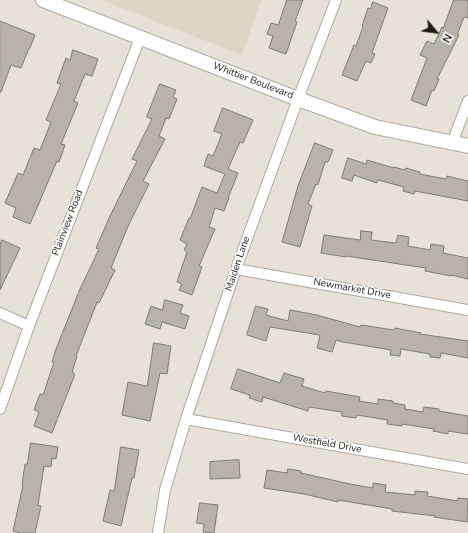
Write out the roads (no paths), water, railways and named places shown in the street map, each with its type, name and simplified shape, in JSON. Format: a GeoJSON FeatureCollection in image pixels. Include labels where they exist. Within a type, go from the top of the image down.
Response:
{"type":"FeatureCollection","features":[{"type":"Feature","properties":{"kind":"street","name":"Whittier Boulevard"},"geometry":{"type":"LineString","coordinates":[[43,0],[374,127],[468,146]]}},
{"type":"Feature","properties":{"kind":"street","name":"Maiden Lane"},"geometry":{"type":"LineString","coordinates":[[158,533],[165,490],[186,419],[236,269],[336,0]]}},
{"type":"Feature","properties":{"kind":"street","name":"Plainview Road"},"geometry":{"type":"LineString","coordinates":[[0,410],[29,326],[140,38]]}},
{"type":"Feature","properties":{"kind":"street"},"geometry":{"type":"LineString","coordinates":[[452,143],[468,101]]}},
{"type":"Feature","properties":{"kind":"street","name":"Newmarket Drive"},"geometry":{"type":"LineString","coordinates":[[236,269],[468,310]]}},
{"type":"Feature","properties":{"kind":"street"},"geometry":{"type":"LineString","coordinates":[[0,313],[29,326]]}},
{"type":"Feature","properties":{"kind":"street","name":"Westfield Drive"},"geometry":{"type":"LineString","coordinates":[[186,419],[468,469]]}}]}
